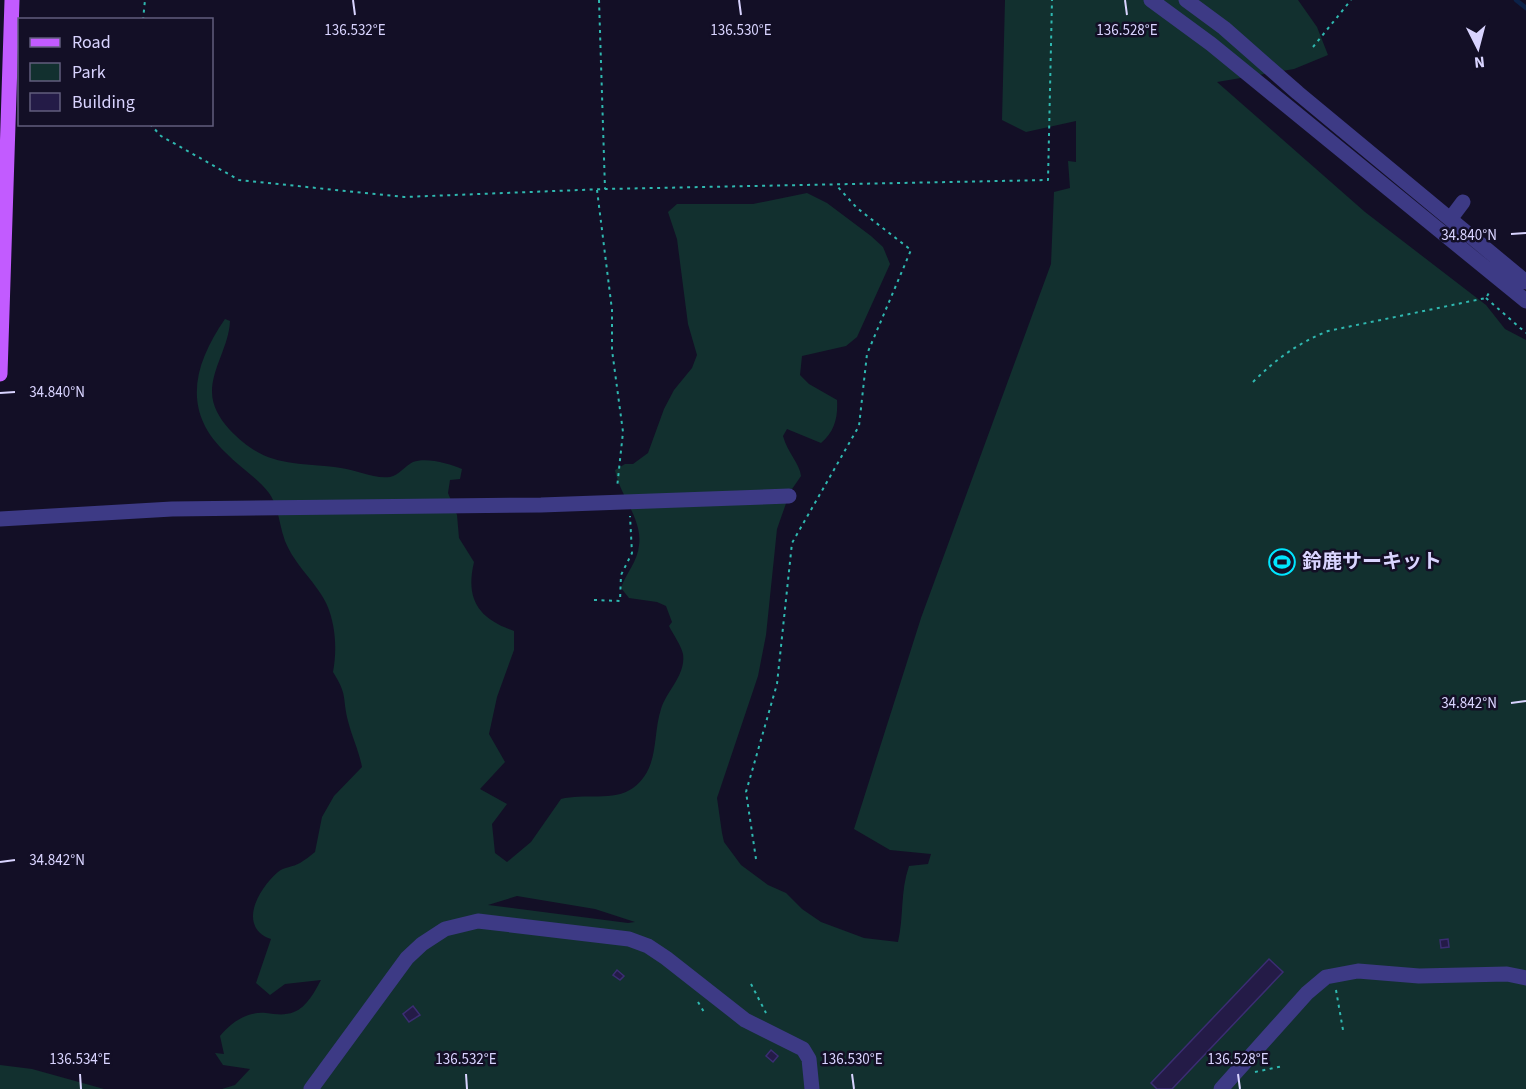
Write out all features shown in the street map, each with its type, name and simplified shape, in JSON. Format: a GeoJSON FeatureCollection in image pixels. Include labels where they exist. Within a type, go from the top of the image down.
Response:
{"type":"FeatureCollection","features":[{"type":"Feature","properties":{"kind":"main road"},"geometry":{"type":"LineString","coordinates":[[0,374],[12,0]]}},
{"type":"Feature","properties":{"kind":"street"},"geometry":{"type":"LineString","coordinates":[[1151,0],[1211,44],[1526,301]]}},
{"type":"Feature","properties":{"kind":"street"},"geometry":{"type":"LineString","coordinates":[[1185,0],[1224,28],[1298,93],[1526,282]]}},
{"type":"Feature","properties":{"kind":"street"},"geometry":{"type":"LineString","coordinates":[[1451,219],[1463,201]]}},
{"type":"Feature","properties":{"kind":"street"},"geometry":{"type":"LineString","coordinates":[[0,519],[172,509],[541,505],[789,496]]}},
{"type":"Feature","properties":{"kind":"street"},"geometry":{"type":"LineString","coordinates":[[311,1089],[407,958],[422,944],[446,929],[468,922],[489,920],[612,936],[648,946],[745,1020],[803,1049],[809,1059],[812,1089]]}},
{"type":"Feature","properties":{"kind":"street"},"geometry":{"type":"LineString","coordinates":[[1221,1089],[1306,993],[1326,977],[1358,970],[1419,976],[1507,974],[1526,978]]}},
{"type":"Feature","properties":{"kind":"path"},"geometry":{"type":"LineString","coordinates":[[143,18],[145,0]]}},
{"type":"Feature","properties":{"kind":"path"},"geometry":{"type":"LineString","coordinates":[[599,0],[605,189]]}},
{"type":"Feature","properties":{"kind":"path"},"geometry":{"type":"LineString","coordinates":[[152,126],[168,140],[239,180],[404,197],[605,189],[1048,180],[1052,0]]}},
{"type":"Feature","properties":{"kind":"path"},"geometry":{"type":"LineString","coordinates":[[1313,47],[1351,0]]}},
{"type":"Feature","properties":{"kind":"path"},"geometry":{"type":"LineString","coordinates":[[756,859],[746,792],[777,684],[792,543],[859,426],[867,354],[910,250],[857,208],[836,184]]}},
{"type":"Feature","properties":{"kind":"path"},"geometry":{"type":"LineString","coordinates":[[594,600],[620,601],[621,574],[632,553],[628,501],[616,487],[623,432],[612,350],[612,310],[597,190]]}},
{"type":"Feature","properties":{"kind":"path"},"geometry":{"type":"LineString","coordinates":[[1253,381],[1275,360],[1304,341],[1328,331],[1486,298],[1526,333]]}},
{"type":"Feature","properties":{"kind":"path"},"geometry":{"type":"LineString","coordinates":[[751,984],[769,1017]]}},
{"type":"Feature","properties":{"kind":"path"},"geometry":{"type":"LineString","coordinates":[[1336,989],[1343,1030]]}},
{"type":"Feature","properties":{"kind":"green space","name":"鈴鹿サーキット"},"geometry":{"type":"Polygon","coordinates":[[[1005,0],[1298,0],[1317,27],[1328,55],[1294,69],[1217,82],[1365,212],[1486,305],[1505,329],[1526,340],[1526,1089],[222,1089],[235,1085],[250,1069],[223,1065],[215,1053],[224,1054],[220,1036],[235,1022],[252,1014],[287,1014],[299,1010],[321,980],[285,984],[270,995],[256,983],[271,939],[255,926],[254,907],[264,888],[278,872],[300,863],[315,852],[322,817],[334,796],[362,767],[348,721],[343,691],[333,672],[335,638],[327,605],[289,550],[275,504],[269,493],[226,453],[202,421],[197,387],[200,370],[214,336],[225,319],[230,321],[229,330],[213,383],[213,402],[229,429],[256,451],[281,461],[341,468],[371,476],[390,477],[413,462],[425,460],[462,469],[460,479],[450,480],[448,493],[457,515],[459,538],[474,562],[473,597],[484,614],[514,631],[514,650],[497,697],[489,734],[505,762],[480,789],[507,804],[492,824],[495,853],[507,862],[531,842],[561,799],[617,795],[633,788],[642,780],[648,771],[654,752],[661,709],[682,669],[683,654],[669,626],[672,622],[666,606],[657,602],[629,598],[621,588],[636,556],[639,536],[638,526],[615,470],[625,464],[633,464],[648,453],[664,409],[674,390],[692,368],[697,355],[688,324],[677,239],[668,212],[677,204],[753,204],[807,193],[827,203],[883,247],[890,264],[857,337],[846,346],[802,356],[800,375],[809,384],[837,400],[836,418],[830,434],[821,443],[787,429],[783,436],[801,476],[790,492],[777,529],[766,635],[758,676],[717,798],[724,842],[741,865],[768,885],[786,893],[802,909],[821,922],[864,938],[898,942],[904,885],[909,866],[928,864],[931,854],[890,850],[854,829],[921,618],[1051,264],[1054,192],[1070,188],[1068,161],[1076,162],[1076,121],[1026,132],[1002,120],[1005,0]],[[517,896],[488,905],[635,922],[595,909],[517,896]]]}},
{"type":"Feature","properties":{"kind":"green space"},"geometry":{"type":"Polygon","coordinates":[[[0,1065],[32,1069],[104,1089],[0,1089],[0,1065]]]}},
{"type":"Feature","properties":{"kind":"building"},"geometry":{"type":"Polygon","coordinates":[[[1448,939],[1449,947],[1441,948],[1440,940],[1448,939]]]}},
{"type":"Feature","properties":{"kind":"building"},"geometry":{"type":"Polygon","coordinates":[[[1269,959],[1283,972],[1172,1089],[1157,1089],[1151,1083],[1269,959]]]}},
{"type":"Feature","properties":{"kind":"building"},"geometry":{"type":"Polygon","coordinates":[[[617,970],[624,976],[620,980],[613,975],[617,970]]]}},
{"type":"Feature","properties":{"kind":"building"},"geometry":{"type":"Polygon","coordinates":[[[413,1006],[420,1015],[409,1022],[403,1014],[413,1006]]]}},
{"type":"Feature","properties":{"kind":"building"},"geometry":{"type":"Polygon","coordinates":[[[771,1050],[778,1056],[773,1062],[766,1056],[771,1050]]]}},
{"type":"Feature","properties":{"kind":"waterway"},"geometry":{"type":"LineString","coordinates":[[1516,0],[1526,8]]}},
{"type":"Feature","properties":{"kind":"place","name":"鈴鹿サーキット"},"geometry":{"type":"Point","coordinates":[1282,562]}}]}
